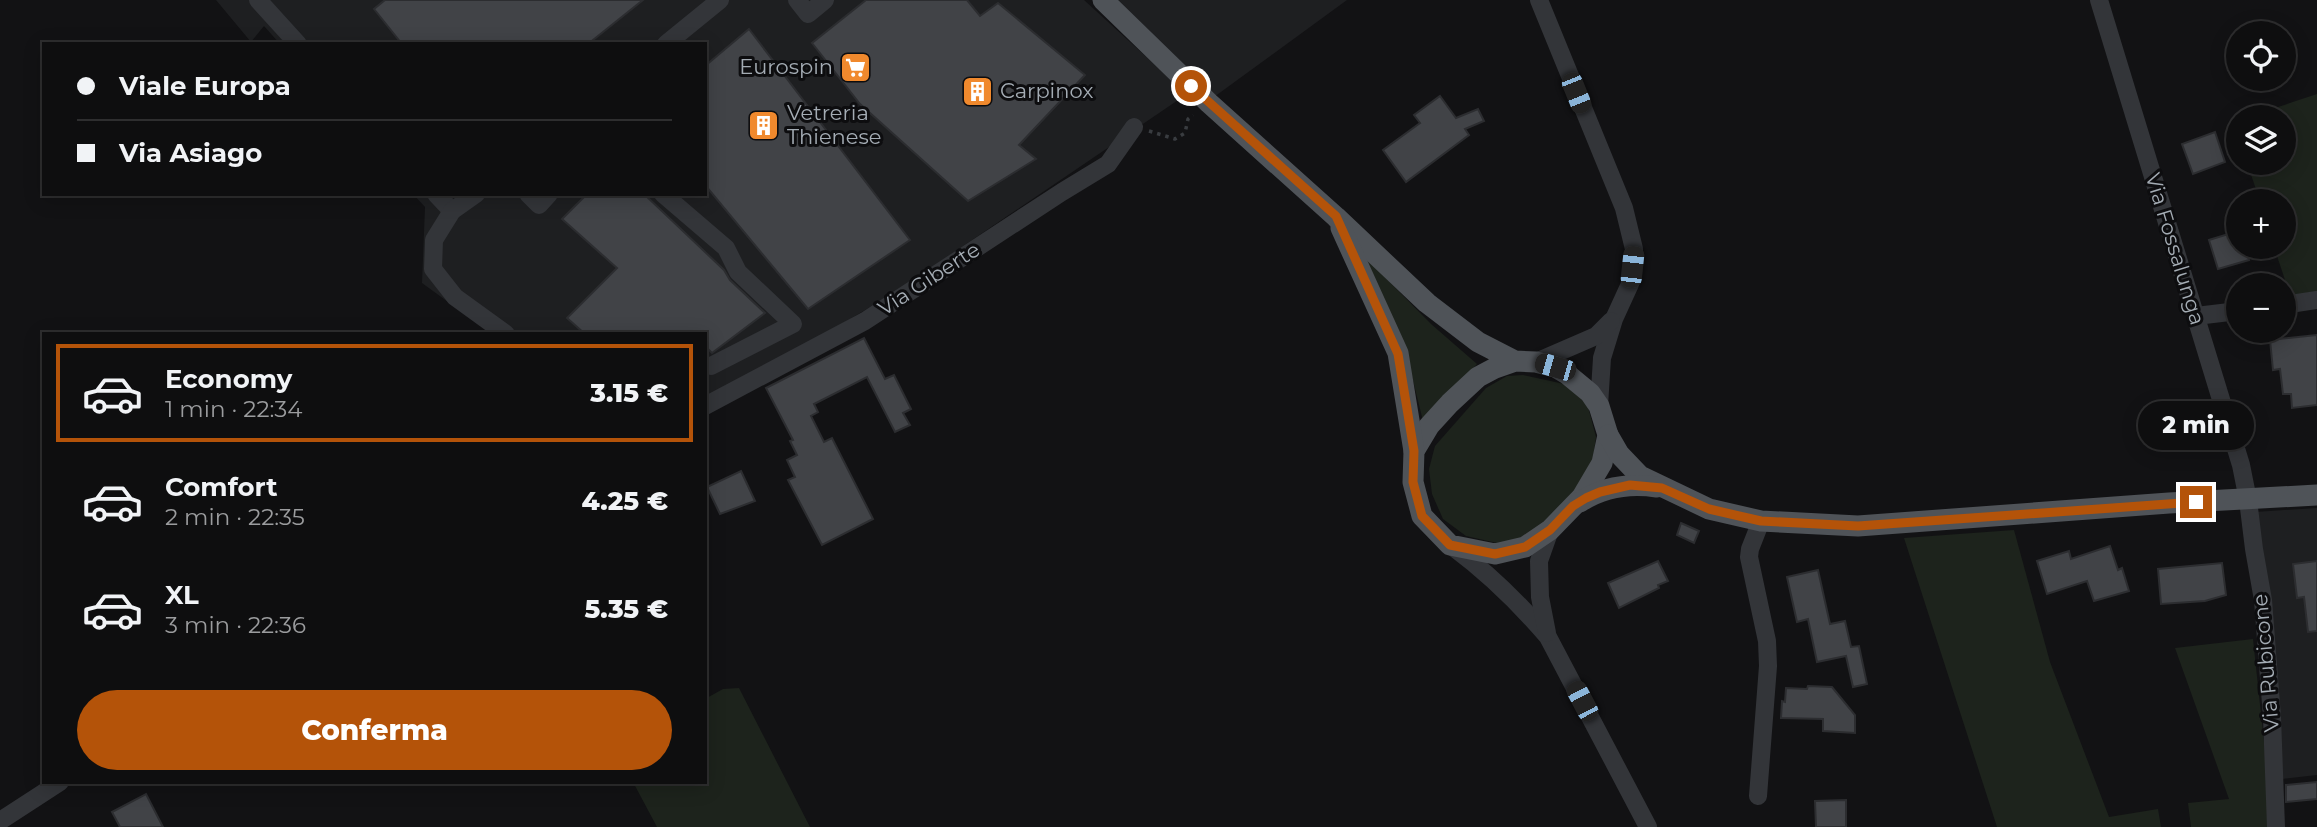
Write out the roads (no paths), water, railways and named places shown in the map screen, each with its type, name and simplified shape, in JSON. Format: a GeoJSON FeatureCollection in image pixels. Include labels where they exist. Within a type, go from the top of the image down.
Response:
{"type":"FeatureCollection","features":[{"type":"Feature","properties":{"kind":"main road"},"geometry":{"type":"LineString","coordinates":[[1103,0],[1209,103],[1336,216],[1427,303],[1478,342],[1526,361],[1555,367],[1567,374],[1584,388],[1599,406],[1608,435],[1619,454],[1640,476],[1709,509],[1761,521],[1858,526],[2317,495]]}},
{"type":"Feature","properties":{"kind":"main road"},"geometry":{"type":"LineString","coordinates":[[1336,216],[1398,354],[1414,451],[1413,482],[1422,516],[1450,545],[1495,554],[1525,547],[1550,530],[1596,477],[1608,435]]}},
{"type":"Feature","properties":{"kind":"main road"},"geometry":{"type":"LineString","coordinates":[[1414,451],[1429,426],[1469,386],[1495,368],[1526,361]]}},
{"type":"Feature","properties":{"kind":"main road"},"geometry":{"type":"LineString","coordinates":[[1573,506],[1600,492],[1615,488],[1630,485],[1662,488]]}},
{"type":"Feature","properties":{"kind":"street"},"geometry":{"type":"LineString","coordinates":[[258,0],[296,42]]}},
{"type":"Feature","properties":{"kind":"street"},"geometry":{"type":"LineString","coordinates":[[668,42],[720,0]]}},
{"type":"Feature","properties":{"kind":"street"},"geometry":{"type":"LineString","coordinates":[[797,0],[808,14],[825,0]]}},
{"type":"Feature","properties":{"kind":"street"},"geometry":{"type":"LineString","coordinates":[[1539,0],[1626,218],[1634,249],[1630,284],[1614,319],[1602,358],[1599,406]]}},
{"type":"Feature","properties":{"kind":"street","name":"Via Fossalunga"},"geometry":{"type":"LineString","coordinates":[[2099,0],[2241,465],[2248,500]]}},
{"type":"Feature","properties":{"kind":"street","name":"Via Giberte"},"geometry":{"type":"LineString","coordinates":[[707,405],[865,321],[1108,164],[1134,127]]}},
{"type":"Feature","properties":{"kind":"street"},"geometry":{"type":"LineString","coordinates":[[438,196],[452,211]]}},
{"type":"Feature","properties":{"kind":"street"},"geometry":{"type":"LineString","coordinates":[[473,196],[452,211],[434,240],[433,269],[456,297],[503,332]]}},
{"type":"Feature","properties":{"kind":"street"},"geometry":{"type":"LineString","coordinates":[[530,196],[539,205],[547,196]]}},
{"type":"Feature","properties":{"kind":"street"},"geometry":{"type":"LineString","coordinates":[[665,196],[726,248],[738,272],[793,324],[710,366]]}},
{"type":"Feature","properties":{"kind":"street"},"geometry":{"type":"LineString","coordinates":[[2296,303],[2317,300]]}},
{"type":"Feature","properties":{"kind":"street"},"geometry":{"type":"LineString","coordinates":[[2196,316],[2226,312]]}},
{"type":"Feature","properties":{"kind":"street"},"geometry":{"type":"LineString","coordinates":[[1526,361],[1558,354],[1596,336],[1614,319]]}},
{"type":"Feature","properties":{"kind":"street","name":"Via Rubicone"},"geometry":{"type":"LineString","coordinates":[[2248,500],[2268,654],[2276,827]]}},
{"type":"Feature","properties":{"kind":"street"},"geometry":{"type":"LineString","coordinates":[[1758,796],[1768,666],[1767,641],[1749,549],[1761,521]]}},
{"type":"Feature","properties":{"kind":"street"},"geometry":{"type":"LineString","coordinates":[[1548,637],[1540,597],[1539,561],[1550,530]]}},
{"type":"Feature","properties":{"kind":"street"},"geometry":{"type":"LineString","coordinates":[[1450,545],[1478,566],[1525,609],[1548,637],[1647,827]]}},
{"type":"Feature","properties":{"kind":"street"},"geometry":{"type":"LineString","coordinates":[[0,821],[57,784]]}},
{"type":"Feature","properties":{"kind":"place","name":"Eurospin"},"geometry":{"type":"Point","coordinates":[856,67]}},
{"type":"Feature","properties":{"kind":"place","name":"Carpinox"},"geometry":{"type":"Point","coordinates":[977,91]}},
{"type":"Feature","properties":{"kind":"place","name":"Vetreria Thienese"},"geometry":{"type":"Point","coordinates":[764,125]}}]}
